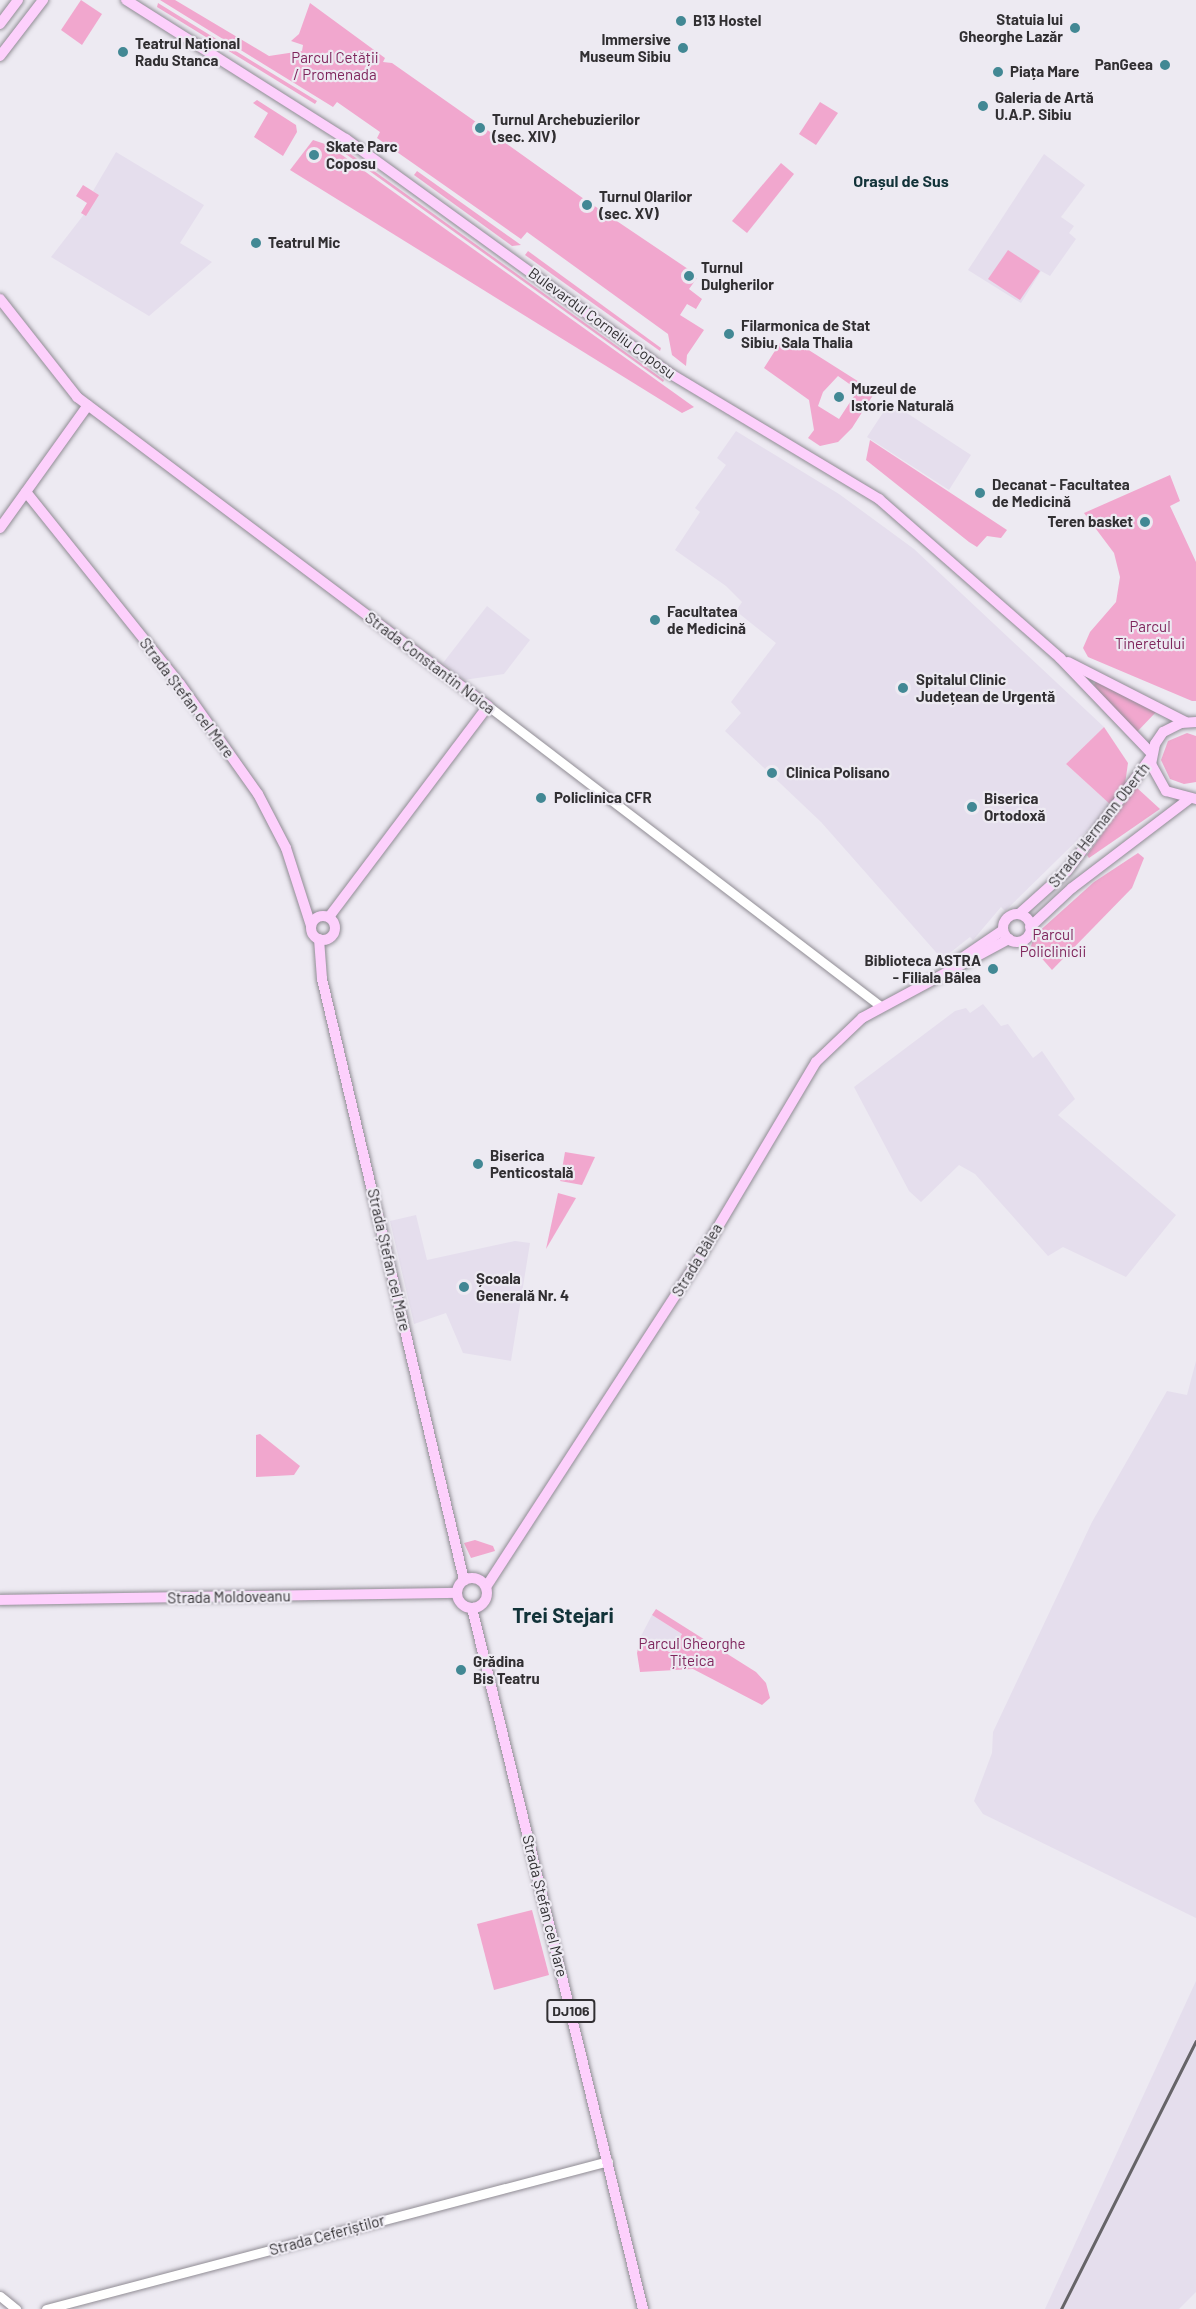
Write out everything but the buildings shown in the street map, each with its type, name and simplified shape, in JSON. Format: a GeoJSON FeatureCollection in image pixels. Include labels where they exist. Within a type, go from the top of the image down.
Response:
{"type":"FeatureCollection","features":[{"type":"Feature","properties":{"kind":"main road"},"geometry":{"type":"LineString","coordinates":[[0,24],[18,0]]}},
{"type":"Feature","properties":{"kind":"main road"},"geometry":{"type":"LineString","coordinates":[[0,56],[43,0]]}},
{"type":"Feature","properties":{"kind":"main road","name":"Bulevardul Corneliu Coposu"},"geometry":{"type":"LineString","coordinates":[[116,0],[128,2],[346,139],[672,374],[879,499],[1060,658],[1152,756],[1161,786],[1193,800]]}},
{"type":"Feature","properties":{"kind":"main road","name":"Strada Constantin Noica"},"geometry":{"type":"LineString","coordinates":[[0,298],[88,405],[99,415],[488,706]]}},
{"type":"Feature","properties":{"kind":"main road"},"geometry":{"type":"LineString","coordinates":[[0,528],[88,405]]}},
{"type":"Feature","properties":{"kind":"main road","name":"Strada Ștefan cel Mare"},"geometry":{"type":"LineString","coordinates":[[26,492],[180,684],[258,794],[286,848],[311,926],[319,939],[322,979],[464,1580]]}},
{"type":"Feature","properties":{"kind":"main road","name":"Bulevardul Corneliu Coposu"},"geometry":{"type":"LineString","coordinates":[[1060,658],[1191,721]]}},
{"type":"Feature","properties":{"kind":"main road"},"geometry":{"type":"LineString","coordinates":[[329,917],[488,706]]}},
{"type":"Feature","properties":{"kind":"main road","name":"Bulevardul Corneliu Coposu"},"geometry":{"type":"LineString","coordinates":[[1152,756],[1163,732],[1191,721]]}},
{"type":"Feature","properties":{"kind":"main road","name":"Strada Hermann Oberth"},"geometry":{"type":"LineString","coordinates":[[1152,756],[1067,870],[1019,914],[1006,918],[1006,935],[1023,940],[1030,927],[1072,888],[1193,800]]}},
{"type":"Feature","properties":{"kind":"main road"},"geometry":{"type":"LineString","coordinates":[[1019,914],[1030,927]]}},
{"type":"Feature","properties":{"kind":"main road"},"geometry":{"type":"LineString","coordinates":[[311,926],[318,917],[329,917]]}},
{"type":"Feature","properties":{"kind":"main road"},"geometry":{"type":"LineString","coordinates":[[319,939],[334,932],[329,917]]}},
{"type":"Feature","properties":{"kind":"main road","name":"Strada Bâlea"},"geometry":{"type":"LineString","coordinates":[[486,1587],[699,1259],[801,1082],[846,1030],[880,1006],[1006,935]]}},
{"type":"Feature","properties":{"kind":"main road"},"geometry":{"type":"LineString","coordinates":[[478,1579],[486,1587],[483,1603],[472,1608],[462,1604],[457,1593],[464,1580],[478,1579]]}},
{"type":"Feature","properties":{"kind":"main road","name":"Strada Moldoveanu"},"geometry":{"type":"LineString","coordinates":[[0,1600],[457,1593]]}},
{"type":"Feature","properties":{"kind":"main road","name":"Strada Ștefan cel Mare"},"geometry":{"type":"LineString","coordinates":[[472,1608],[643,2309]]}},
{"type":"Feature","properties":{"kind":"street","name":"Strada Constantin Noica"},"geometry":{"type":"LineString","coordinates":[[488,706],[880,1006]]}},
{"type":"Feature","properties":{"kind":"street","name":"Strada Ceferiștilor"},"geometry":{"type":"LineString","coordinates":[[46,2309],[608,2161]]}},
{"type":"Feature","properties":{"kind":"street"},"geometry":{"type":"LineString","coordinates":[[0,2296],[16,2309]]}},
{"type":"Feature","properties":{"kind":"shaded area"},"geometry":{"type":"Polygon","coordinates":[[[116,152],[204,205],[180,243],[212,262],[149,316],[51,257],[99,195],[93,191],[116,152]]]}},
{"type":"Feature","properties":{"kind":"shaded area"},"geometry":{"type":"Polygon","coordinates":[[[1044,154],[1085,185],[1061,217],[1074,226],[1069,233],[1076,239],[1050,276],[1041,271],[1021,303],[968,270],[1044,154]]]}},
{"type":"Feature","properties":{"kind":"shaded area"},"geometry":{"type":"Polygon","coordinates":[[[890,402],[971,455],[949,490],[867,437],[890,402]]]}},
{"type":"Feature","properties":{"kind":"shaded area","name":"Spitalul Clinic Județean de Urgentă"},"geometry":{"type":"Polygon","coordinates":[[[736,431],[839,494],[914,549],[1104,727],[1066,764],[1112,806],[1005,911],[1001,907],[973,940],[970,937],[942,959],[821,822],[725,731],[741,713],[731,702],[776,643],[736,611],[742,602],[726,586],[675,550],[700,512],[695,508],[726,465],[717,458],[736,431]]]}},
{"type":"Feature","properties":{"kind":"shaded area"},"geometry":{"type":"Polygon","coordinates":[[[487,606],[530,640],[504,674],[464,680],[443,663],[487,606]]]}},
{"type":"Feature","properties":{"kind":"shaded area"},"geometry":{"type":"Polygon","coordinates":[[[983,1004],[1001,1026],[1008,1024],[1033,1058],[1042,1051],[1075,1099],[1058,1115],[1176,1215],[1126,1277],[1063,1247],[1048,1256],[975,1174],[959,1165],[921,1202],[909,1191],[854,1087],[955,1011],[966,1008],[970,1013],[983,1004]]]}},
{"type":"Feature","properties":{"kind":"shaded area","name":"Școala Generală Nr. 4"},"geometry":{"type":"Polygon","coordinates":[[[416,1215],[427,1260],[515,1241],[530,1243],[511,1361],[463,1353],[446,1313],[414,1324],[390,1221],[416,1215]]]}},
{"type":"Feature","properties":{"kind":"shaded area"},"geometry":{"type":"Polygon","coordinates":[[[1196,1361],[1196,1918],[983,1814],[974,1801],[992,1753],[993,1732],[1092,1522],[1167,1391],[1187,1395],[1196,1361]]]}},
{"type":"Feature","properties":{"kind":"shaded area"},"geometry":{"type":"Polygon","coordinates":[[[652,1615],[682,1634],[672,1653],[641,1636],[652,1615]]]}},
{"type":"Feature","properties":{"kind":"shaded area"},"geometry":{"type":"Polygon","coordinates":[[[1196,1981],[1196,2292],[1179,2309],[1045,2309],[1196,1981]]]}},
{"type":"Feature","properties":{"kind":"green space"},"geometry":{"type":"Polygon","coordinates":[[[81,0],[102,14],[82,45],[61,30],[81,0]]]}},
{"type":"Feature","properties":{"kind":"green space","name":"Parcul Cetății / Promenada"},"geometry":{"type":"Polygon","coordinates":[[[160,0],[175,0],[269,56],[302,51],[303,45],[291,41],[299,34],[310,3],[385,58],[383,62],[392,63],[476,122],[479,134],[486,129],[584,199],[580,206],[588,212],[593,205],[691,271],[686,279],[697,278],[689,289],[702,299],[696,309],[687,304],[680,315],[704,330],[687,355],[686,366],[672,355],[668,334],[527,232],[521,239],[377,138],[380,132],[337,102],[333,107],[160,0]]]}},
{"type":"Feature","properties":{"kind":"green space"},"geometry":{"type":"Polygon","coordinates":[[[158,3],[317,101],[315,104],[157,7],[158,3]]]}},
{"type":"Feature","properties":{"kind":"green space"},"geometry":{"type":"Polygon","coordinates":[[[257,100],[296,125],[297,132],[283,156],[254,137],[268,113],[253,103],[257,100]]]}},
{"type":"Feature","properties":{"kind":"green space"},"geometry":{"type":"Polygon","coordinates":[[[820,102],[838,113],[816,145],[799,134],[820,102]]]}},
{"type":"Feature","properties":{"kind":"green space"},"geometry":{"type":"Polygon","coordinates":[[[313,140],[328,145],[694,407],[682,413],[290,170],[313,140]]]}},
{"type":"Feature","properties":{"kind":"green space"},"geometry":{"type":"Polygon","coordinates":[[[331,140],[664,380],[663,382],[329,142],[331,140]]]}},
{"type":"Feature","properties":{"kind":"green space"},"geometry":{"type":"Polygon","coordinates":[[[781,163],[794,174],[747,233],[732,221],[781,163]]]}},
{"type":"Feature","properties":{"kind":"green space"},"geometry":{"type":"Polygon","coordinates":[[[417,171],[521,245],[512,246],[414,175],[417,171]]]}},
{"type":"Feature","properties":{"kind":"green space"},"geometry":{"type":"Polygon","coordinates":[[[83,185],[99,195],[86,216],[81,213],[87,203],[76,196],[83,185]]]}},
{"type":"Feature","properties":{"kind":"green space"},"geometry":{"type":"Polygon","coordinates":[[[1008,250],[1040,271],[1020,300],[988,279],[1008,250]]]}},
{"type":"Feature","properties":{"kind":"green space"},"geometry":{"type":"Polygon","coordinates":[[[528,251],[661,348],[660,351],[525,255],[528,251]]]}},
{"type":"Feature","properties":{"kind":"green space"},"geometry":{"type":"Polygon","coordinates":[[[785,335],[875,392],[852,428],[838,442],[820,446],[808,438],[814,430],[809,400],[764,368],[785,335]],[[838,376],[823,392],[818,406],[839,419],[858,390],[838,376]]]}},
{"type":"Feature","properties":{"kind":"green space"},"geometry":{"type":"Polygon","coordinates":[[[870,440],[1007,530],[1001,538],[987,536],[977,547],[969,542],[866,460],[870,440]]]}},
{"type":"Feature","properties":{"kind":"green space","name":"Parcul Tineretului"},"geometry":{"type":"Polygon","coordinates":[[[1170,475],[1180,501],[1170,506],[1196,562],[1196,701],[1088,657],[1083,648],[1090,632],[1116,602],[1120,577],[1114,553],[1084,513],[1170,475]]]}},
{"type":"Feature","properties":{"kind":"green space"},"geometry":{"type":"Polygon","coordinates":[[[1096,681],[1157,711],[1134,735],[1094,685],[1096,681]]]}},
{"type":"Feature","properties":{"kind":"green space"},"geometry":{"type":"Polygon","coordinates":[[[1104,727],[1128,763],[1125,784],[1112,806],[1066,764],[1104,727]]]}},
{"type":"Feature","properties":{"kind":"green space"},"geometry":{"type":"Polygon","coordinates":[[[1187,733],[1196,736],[1196,782],[1184,784],[1170,779],[1161,760],[1168,741],[1187,733]]]}},
{"type":"Feature","properties":{"kind":"green space"},"geometry":{"type":"Polygon","coordinates":[[[1136,787],[1160,809],[1089,858],[1087,855],[1136,787]]]}},
{"type":"Feature","properties":{"kind":"green space","name":"Parcul Policlinicii"},"geometry":{"type":"Polygon","coordinates":[[[1138,853],[1144,858],[1132,888],[1052,970],[1031,946],[1035,935],[1094,882],[1138,853]]]}},
{"type":"Feature","properties":{"kind":"green space"},"geometry":{"type":"Polygon","coordinates":[[[565,1152],[595,1157],[582,1185],[560,1181],[565,1152]]]}},
{"type":"Feature","properties":{"kind":"green space"},"geometry":{"type":"Polygon","coordinates":[[[558,1193],[576,1198],[546,1249],[558,1193]]]}},
{"type":"Feature","properties":{"kind":"green space"},"geometry":{"type":"Polygon","coordinates":[[[260,1434],[300,1466],[294,1475],[256,1477],[256,1435],[260,1434]]]}},
{"type":"Feature","properties":{"kind":"green space"},"geometry":{"type":"Polygon","coordinates":[[[475,1540],[493,1546],[495,1551],[471,1558],[464,1543],[475,1540]]]}},
{"type":"Feature","properties":{"kind":"green space","name":"Parcul Gheorghe Țițeica"},"geometry":{"type":"Polygon","coordinates":[[[656,1609],[756,1672],[766,1683],[770,1698],[762,1705],[693,1669],[640,1672],[637,1653],[641,1636],[671,1653],[682,1634],[652,1615],[656,1609]]]}},
{"type":"Feature","properties":{"kind":"green space"},"geometry":{"type":"Polygon","coordinates":[[[532,1910],[549,1975],[494,1990],[477,1924],[532,1910]]]}},
{"type":"Feature","properties":{"kind":"railway"},"geometry":{"type":"LineString","coordinates":[[1061,2309],[1196,2041]]}},
{"type":"Feature","properties":{"kind":"place","name":"B13 Hostel"},"geometry":{"type":"Point","coordinates":[681,21]}},
{"type":"Feature","properties":{"kind":"place","name":"Statuia lui Gheorghe Lazăr"},"geometry":{"type":"Point","coordinates":[1075,28]}},
{"type":"Feature","properties":{"kind":"place","name":"Immersive Museum Sibiu"},"geometry":{"type":"Point","coordinates":[683,48]}},
{"type":"Feature","properties":{"kind":"place","name":"Teatrul Național Radu Stanca"},"geometry":{"type":"Point","coordinates":[123,52]}},
{"type":"Feature","properties":{"kind":"place","name":"PanGeea"},"geometry":{"type":"Point","coordinates":[1165,65]}},
{"type":"Feature","properties":{"kind":"place","name":"Piața Mare"},"geometry":{"type":"Point","coordinates":[998,72]}},
{"type":"Feature","properties":{"kind":"place","name":"Galeria de Artă U.A.P. Sibiu"},"geometry":{"type":"Point","coordinates":[983,106]}},
{"type":"Feature","properties":{"kind":"place","name":"Turnul Archebuzierilor (sec. XIV)"},"geometry":{"type":"Point","coordinates":[480,128]}},
{"type":"Feature","properties":{"kind":"place","name":"Skate Parc Coposu"},"geometry":{"type":"Point","coordinates":[314,155]}},
{"type":"Feature","properties":{"kind":"place","name":"Turnul Olarilor (sec. XV)"},"geometry":{"type":"Point","coordinates":[587,205]}},
{"type":"Feature","properties":{"kind":"place","name":"Teatrul Mic"},"geometry":{"type":"Point","coordinates":[256,243]}},
{"type":"Feature","properties":{"kind":"place","name":"Turnul Dulgherilor"},"geometry":{"type":"Point","coordinates":[689,276]}},
{"type":"Feature","properties":{"kind":"place","name":"Filarmonica de Stat Sibiu, Sala Thalia"},"geometry":{"type":"Point","coordinates":[729,334]}},
{"type":"Feature","properties":{"kind":"place","name":"Muzeul de Istorie Naturală"},"geometry":{"type":"Point","coordinates":[839,397]}},
{"type":"Feature","properties":{"kind":"place","name":"Decanat - Facultatea de Medicină"},"geometry":{"type":"Point","coordinates":[980,493]}},
{"type":"Feature","properties":{"kind":"place","name":"Teren basket"},"geometry":{"type":"Point","coordinates":[1145,522]}},
{"type":"Feature","properties":{"kind":"place","name":"Facultatea de Medicină"},"geometry":{"type":"Point","coordinates":[655,620]}},
{"type":"Feature","properties":{"kind":"place","name":"Spitalul Clinic Județean de Urgentă"},"geometry":{"type":"Point","coordinates":[903,688]}},
{"type":"Feature","properties":{"kind":"place","name":"Clinica Polisano"},"geometry":{"type":"Point","coordinates":[772,773]}},
{"type":"Feature","properties":{"kind":"place","name":"Policlinica CFR"},"geometry":{"type":"Point","coordinates":[541,798]}},
{"type":"Feature","properties":{"kind":"place","name":"Biserica Ortodoxă"},"geometry":{"type":"Point","coordinates":[972,807]}},
{"type":"Feature","properties":{"kind":"place","name":"Biblioteca ASTRA - Filiala Bâlea"},"geometry":{"type":"Point","coordinates":[993,969]}},
{"type":"Feature","properties":{"kind":"place","name":"Biserica Penticostală"},"geometry":{"type":"Point","coordinates":[478,1164]}},
{"type":"Feature","properties":{"kind":"place","name":"Școala Generală Nr. 4"},"geometry":{"type":"Point","coordinates":[464,1287]}},
{"type":"Feature","properties":{"kind":"place","name":"Grădina Bis Teatru"},"geometry":{"type":"Point","coordinates":[461,1670]}},
{"type":"Feature","properties":{"kind":"district","name":"Orașul de Sus"},"geometry":{"type":"Point","coordinates":[901,181]}},
{"type":"Feature","properties":{"kind":"district","name":"Trei Stejari"},"geometry":{"type":"Point","coordinates":[563,1615]}}]}
